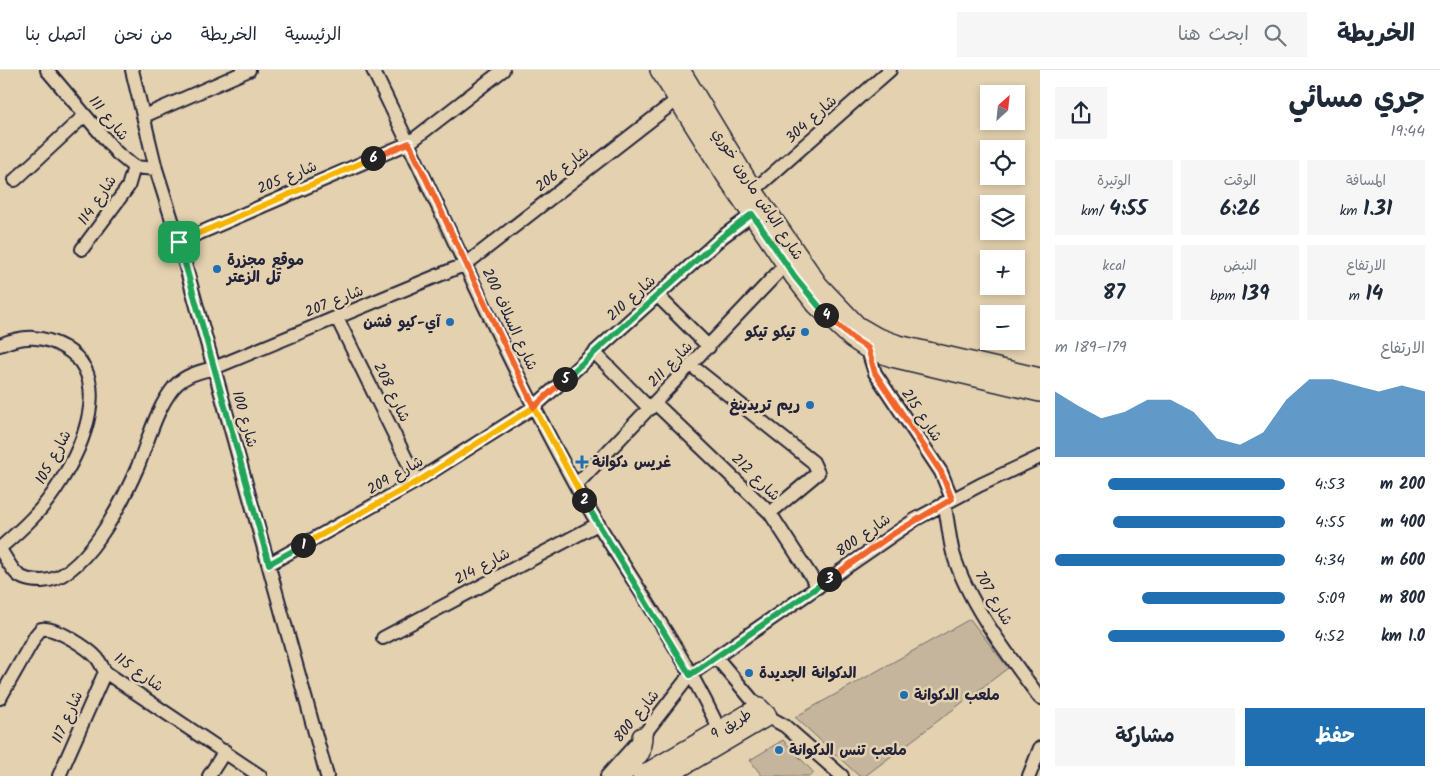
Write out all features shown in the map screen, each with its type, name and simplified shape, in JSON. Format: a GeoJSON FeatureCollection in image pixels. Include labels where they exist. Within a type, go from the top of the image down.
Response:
{"type":"FeatureCollection","features":[{"type":"Feature","properties":{"kind":"main road"},"geometry":{"type":"LineString","coordinates":[[660,70],[786,264],[816,304],[835,324],[868,348],[892,357],[1040,392]]}},
{"type":"Feature","properties":{"kind":"main road","name":"شارع الباش مارون خوري"},"geometry":{"type":"LineString","coordinates":[[680,70],[760,185],[818,285],[857,326],[876,337],[898,345],[1040,378]]}},
{"type":"Feature","properties":{"kind":"main road","name":"9 طريق"},"geometry":{"type":"LineString","coordinates":[[665,776],[682,767],[722,737],[763,712]]}},
{"type":"Feature","properties":{"kind":"main road"},"geometry":{"type":"LineString","coordinates":[[621,776],[640,752],[642,737]]}},
{"type":"Feature","properties":{"kind":"main road","name":"9 طريق"},"geometry":{"type":"LineString","coordinates":[[642,776],[682,767]]}},
{"type":"Feature","properties":{"kind":"street","name":"شارع 111"},"geometry":{"type":"LineString","coordinates":[[47,70],[117,153],[134,167]]}},
{"type":"Feature","properties":{"kind":"street","name":"شارع 100"},"geometry":{"type":"LineString","coordinates":[[132,70],[156,169],[179,242],[327,776]]}},
{"type":"Feature","properties":{"kind":"street"},"geometry":{"type":"LineString","coordinates":[[144,116],[249,70]]}},
{"type":"Feature","properties":{"kind":"street","name":"200 شارع السلاف"},"geometry":{"type":"LineString","coordinates":[[373,70],[534,407],[598,524],[690,675],[722,737]]}},
{"type":"Feature","properties":{"kind":"street","name":"شارع 205"},"geometry":{"type":"LineString","coordinates":[[179,242],[409,143],[503,70]]}},
{"type":"Feature","properties":{"kind":"street","name":"شارع 304"},"geometry":{"type":"LineString","coordinates":[[760,185],[890,70]]}},
{"type":"Feature","properties":{"kind":"street","name":"شارع 206"},"geometry":{"type":"LineString","coordinates":[[466,264],[678,99]]}},
{"type":"Feature","properties":{"kind":"street"},"geometry":{"type":"LineString","coordinates":[[15,180],[85,115]]}},
{"type":"Feature","properties":{"kind":"street"},"geometry":{"type":"LineString","coordinates":[[134,167],[156,169]]}},
{"type":"Feature","properties":{"kind":"street","name":"شارع 114"},"geometry":{"type":"LineString","coordinates":[[82,249],[128,187],[134,167]]}},
{"type":"Feature","properties":{"kind":"street","name":"شارع 210"},"geometry":{"type":"LineString","coordinates":[[534,407],[722,237],[752,214]]}},
{"type":"Feature","properties":{"kind":"street","name":"شارع 207"},"geometry":{"type":"LineString","coordinates":[[0,548],[17,574],[27,580],[54,580],[67,572],[85,555],[106,528],[137,468],[155,422],[174,388],[185,377],[214,368],[466,264]]}},
{"type":"Feature","properties":{"kind":"street","name":"شارع 211"},"geometry":{"type":"LineString","coordinates":[[576,485],[692,366],[786,264]]}},
{"type":"Feature","properties":{"kind":"street"},"geometry":{"type":"LineString","coordinates":[[658,296],[709,347]]}},
{"type":"Feature","properties":{"kind":"street","name":"شارع 208"},"geometry":{"type":"LineString","coordinates":[[337,318],[417,482]]}},
{"type":"Feature","properties":{"kind":"street","name":"شارع 105"},"geometry":{"type":"LineString","coordinates":[[0,345],[26,338],[52,341],[67,349],[80,362],[88,377],[91,395],[89,412],[80,446],[59,485],[22,529],[0,548]]}},
{"type":"Feature","properties":{"kind":"street","name":"شارع 215"},"geometry":{"type":"LineString","coordinates":[[868,348],[875,373],[941,472],[948,501]]}},
{"type":"Feature","properties":{"kind":"street","name":"شارع 212"},"geometry":{"type":"LineString","coordinates":[[595,353],[770,512],[818,587]]}},
{"type":"Feature","properties":{"kind":"street"},"geometry":{"type":"LineString","coordinates":[[692,366],[812,462],[818,473],[770,512]]}},
{"type":"Feature","properties":{"kind":"street","name":"شارع 209"},"geometry":{"type":"LineString","coordinates":[[269,564],[417,482],[534,407]]}},
{"type":"Feature","properties":{"kind":"street","name":"800 شارع"},"geometry":{"type":"LineString","coordinates":[[690,675],[893,534],[948,501],[1040,457]]}},
{"type":"Feature","properties":{"kind":"street","name":"شارع 707"},"geometry":{"type":"LineString","coordinates":[[948,501],[954,553],[966,586],[989,625],[1040,698]]}},
{"type":"Feature","properties":{"kind":"street","name":"شارع 214"},"geometry":{"type":"LineString","coordinates":[[383,638],[598,524]]}},
{"type":"Feature","properties":{"kind":"street","name":"شارع 115"},"geometry":{"type":"LineString","coordinates":[[0,698],[36,635],[46,628],[81,645],[97,658],[105,672],[260,776]]}},
{"type":"Feature","properties":{"kind":"street"},"geometry":{"type":"LineString","coordinates":[[716,657],[763,712],[785,726],[842,776]]}},
{"type":"Feature","properties":{"kind":"street","name":"شارع 117"},"geometry":{"type":"LineString","coordinates":[[59,776],[105,672]]}},
{"type":"Feature","properties":{"kind":"street","name":"شارع 800"},"geometry":{"type":"LineString","coordinates":[[607,776],[642,737],[690,675]]}},
{"type":"Feature","properties":{"kind":"street"},"geometry":{"type":"LineString","coordinates":[[1029,776],[1040,748]]}},
{"type":"Feature","properties":{"kind":"street"},"geometry":{"type":"LineString","coordinates":[[208,776],[225,751]]}},
{"type":"Feature","properties":{"kind":"shaded area","name":"ملعب الدكوانة"},"geometry":{"type":"Polygon","coordinates":[[[970,619],[1008,668],[865,776],[859,776],[795,717],[970,619]]]}},
{"type":"Feature","properties":{"kind":"shaded area","name":"ملعب تنس الدكوانة"},"geometry":{"type":"Polygon","coordinates":[[[783,740],[814,773],[810,776],[762,776],[750,760],[783,740]]]}},
{"type":"Feature","properties":{"kind":"place","name":"موقع مجزرة تل الزعتر"},"geometry":{"type":"Point","coordinates":[217,269]}},
{"type":"Feature","properties":{"kind":"place","name":"آي-كيو فشن"},"geometry":{"type":"Point","coordinates":[450,322]}},
{"type":"Feature","properties":{"kind":"place","name":"تيكو تيكو"},"geometry":{"type":"Point","coordinates":[805,332]}},
{"type":"Feature","properties":{"kind":"place","name":"ريم تريدينغ"},"geometry":{"type":"Point","coordinates":[810,405]}},
{"type":"Feature","properties":{"kind":"place","name":"غريس دكوانة"},"geometry":{"type":"Point","coordinates":[582,462]}},
{"type":"Feature","properties":{"kind":"place","name":"الدكوانة الجديدة"},"geometry":{"type":"Point","coordinates":[749,673]}},
{"type":"Feature","properties":{"kind":"place","name":"ملعب الدكوانة"},"geometry":{"type":"Point","coordinates":[904,695]}},
{"type":"Feature","properties":{"kind":"place","name":"ملعب تنس الدكوانة"},"geometry":{"type":"Point","coordinates":[779,750]}},
{"type":"Feature","properties":{"kind":"route"},"geometry":{"type":"LineString","coordinates":[[179,242],[269,564],[417,482],[534,407],[598,524],[690,675],[893,534],[952,499],[946,480],[875,373],[868,348],[835,324],[816,304],[752,214],[722,237],[534,407],[409,143],[179,242]]}}]}
